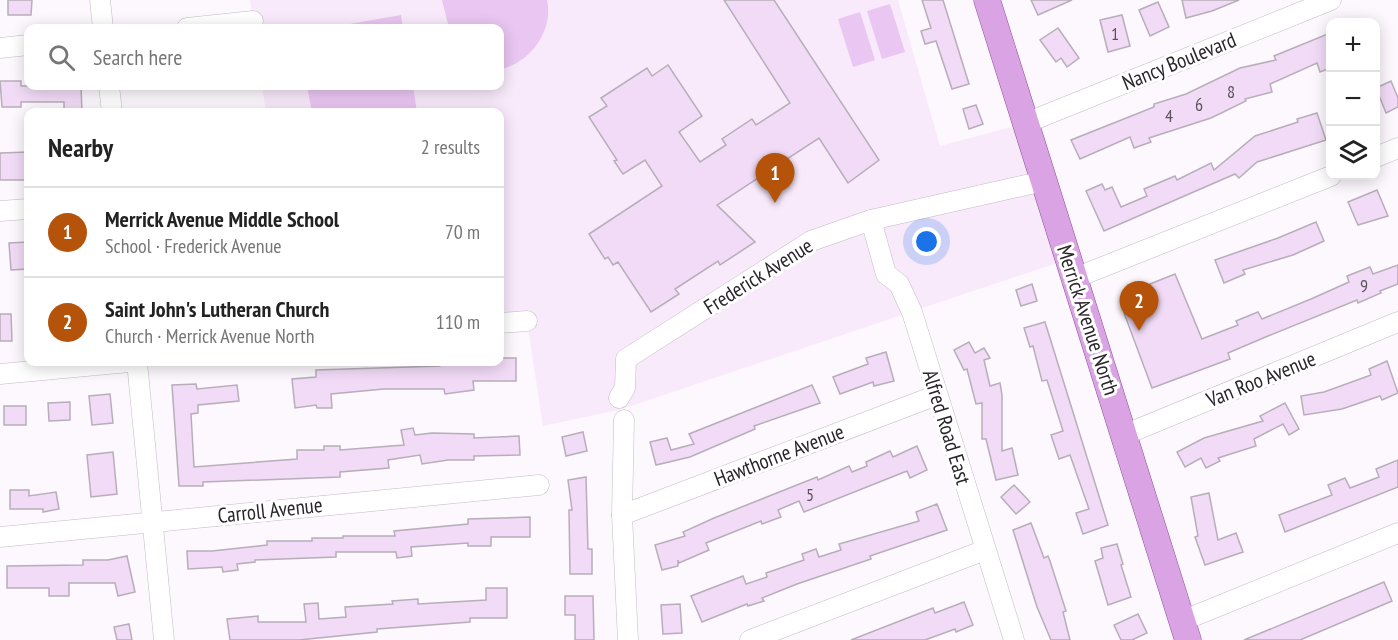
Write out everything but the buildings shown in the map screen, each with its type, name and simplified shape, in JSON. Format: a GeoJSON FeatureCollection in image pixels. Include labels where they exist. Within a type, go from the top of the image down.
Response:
{"type":"FeatureCollection","features":[{"type":"Feature","properties":{"kind":"main road","name":"Merrick Avenue North"},"geometry":{"type":"LineString","coordinates":[[987,0],[1185,630]]}},
{"type":"Feature","properties":{"kind":"street"},"geometry":{"type":"LineString","coordinates":[[100,0],[103,24]]}},
{"type":"Feature","properties":{"kind":"street","name":"Nancy Boulevard"},"geometry":{"type":"LineString","coordinates":[[1026,123],[1331,0]]}},
{"type":"Feature","properties":{"kind":"street"},"geometry":{"type":"LineString","coordinates":[[225,24],[253,21]]}},
{"type":"Feature","properties":{"kind":"street"},"geometry":{"type":"LineString","coordinates":[[0,48],[24,45]]}},
{"type":"Feature","properties":{"kind":"street"},"geometry":{"type":"LineString","coordinates":[[109,90],[112,108]]}},
{"type":"Feature","properties":{"kind":"street"},"geometry":{"type":"LineString","coordinates":[[1380,155],[1398,148]]}},
{"type":"Feature","properties":{"kind":"street"},"geometry":{"type":"LineString","coordinates":[[1075,278],[1326,178]]}},
{"type":"Feature","properties":{"kind":"street","name":"Frederick Avenue"},"geometry":{"type":"LineString","coordinates":[[620,398],[624,388],[626,359],[811,241],[871,220],[1044,181]]}},
{"type":"Feature","properties":{"kind":"street"},"geometry":{"type":"LineString","coordinates":[[0,211],[24,208]]}},
{"type":"Feature","properties":{"kind":"street","name":"Alfred Road East"},"geometry":{"type":"LineString","coordinates":[[871,220],[886,274],[899,284],[912,312],[1014,640]]}},
{"type":"Feature","properties":{"kind":"street"},"geometry":{"type":"LineString","coordinates":[[504,323],[527,321]]}},
{"type":"Feature","properties":{"kind":"street","name":"Van Roo Avenue"},"geometry":{"type":"LineString","coordinates":[[1124,435],[1398,322]]}},
{"type":"Feature","properties":{"kind":"street"},"geometry":{"type":"LineString","coordinates":[[0,374],[86,366]]}},
{"type":"Feature","properties":{"kind":"street"},"geometry":{"type":"LineString","coordinates":[[136,366],[164,640]]}},
{"type":"Feature","properties":{"kind":"street","name":"Hawthorne Avenue"},"geometry":{"type":"LineString","coordinates":[[622,515],[937,395]]}},
{"type":"Feature","properties":{"kind":"street"},"geometry":{"type":"LineString","coordinates":[[624,420],[622,515],[628,640]]}},
{"type":"Feature","properties":{"kind":"street","name":"Carroll Avenue"},"geometry":{"type":"LineString","coordinates":[[0,537],[539,485]]}},
{"type":"Feature","properties":{"kind":"street"},"geometry":{"type":"LineString","coordinates":[[1185,630],[1398,533]]}},
{"type":"Feature","properties":{"kind":"street"},"geometry":{"type":"LineString","coordinates":[[750,640],[985,550]]}},
{"type":"Feature","properties":{"kind":"shaded area"},"geometry":{"type":"Polygon","coordinates":[[[250,0],[898,0],[940,146],[1026,123],[1069,259],[622,409],[543,426],[527,321],[504,323],[504,108],[265,108],[263,90],[504,90],[504,24],[253,24],[250,0]]]}},
{"type":"Feature","properties":{"kind":"shaded area"},"geometry":{"type":"Polygon","coordinates":[[[442,0],[547,0],[547,23],[537,44],[521,60],[504,68],[504,24],[448,24],[442,0]]]}},
{"type":"Feature","properties":{"kind":"shaded area"},"geometry":{"type":"Polygon","coordinates":[[[890,4],[905,52],[882,59],[867,11],[890,4]]]}},
{"type":"Feature","properties":{"kind":"shaded area"},"geometry":{"type":"Polygon","coordinates":[[[860,12],[875,60],[853,67],[838,19],[860,12]]]}},
{"type":"Feature","properties":{"kind":"shaded area"},"geometry":{"type":"Polygon","coordinates":[[[401,15],[402,24],[350,24],[401,15]]]}},
{"type":"Feature","properties":{"kind":"shaded area"},"geometry":{"type":"Polygon","coordinates":[[[308,90],[414,90],[416,108],[311,108],[308,90]]]}},
{"type":"Feature","properties":{"kind":"place","name":"Merrick Avenue Middle School"},"geometry":{"type":"Point","coordinates":[775,203]}},
{"type":"Feature","properties":{"kind":"place","name":"Saint John's Lutheran Church"},"geometry":{"type":"Point","coordinates":[1139,331]}}]}
